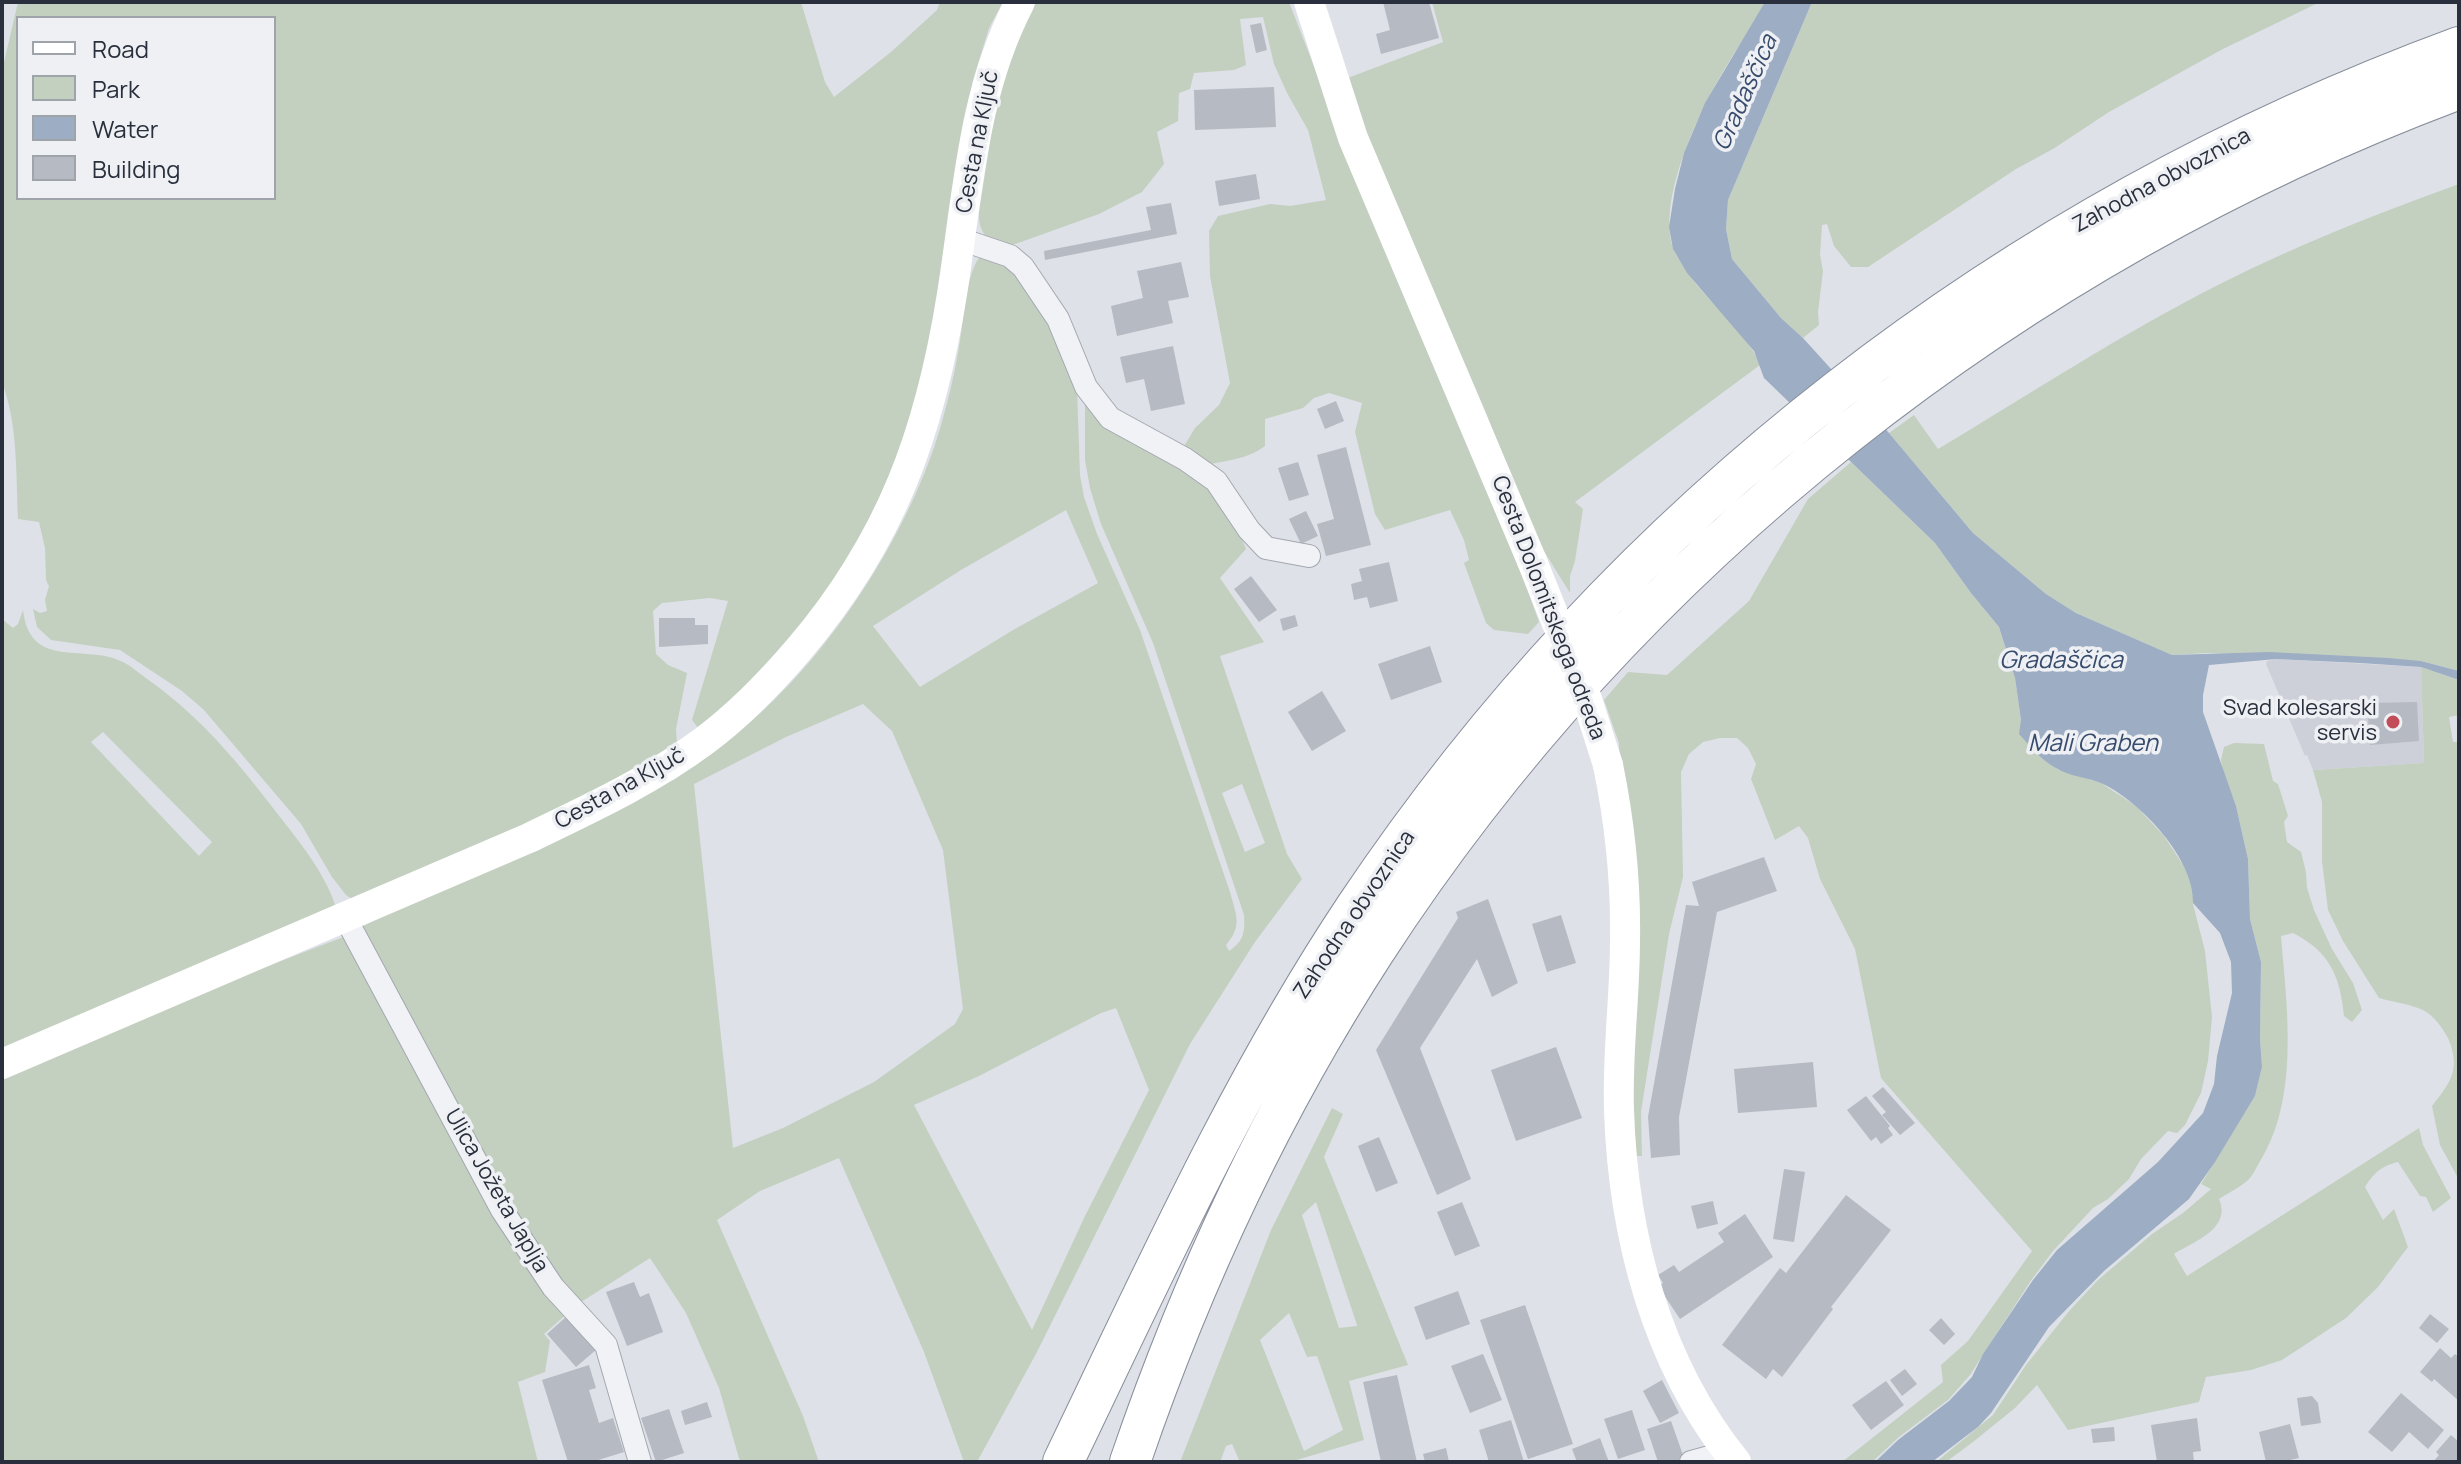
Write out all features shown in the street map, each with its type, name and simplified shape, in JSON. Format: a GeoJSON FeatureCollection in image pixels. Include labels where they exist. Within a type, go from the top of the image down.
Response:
{"type":"FeatureCollection","features":[{"type":"Feature","properties":{"kind":"highway","name":"Zahodna obvoznica"},"geometry":{"type":"LineString","coordinates":[[1063,1462],[1214,1151],[1268,1051],[1326,954],[1380,872],[1449,780],[1529,682],[1632,572],[1764,450],[1886,353],[2023,259],[2166,177],[2315,104],[2459,47]]}},
{"type":"Feature","properties":{"kind":"highway","name":"Zahodna obvoznica"},"geometry":{"type":"LineString","coordinates":[[1130,1462],[1169,1354],[1236,1198],[1288,1097],[1375,951],[1439,857],[1584,678],[1661,599],[1790,479],[1913,383],[2052,288],[2151,229],[2307,151],[2459,89]]}},
{"type":"Feature","properties":{"kind":"highway"},"geometry":{"type":"LineString","coordinates":[[1050,1462],[1084,1420]]}},
{"type":"Feature","properties":{"kind":"street","name":"Cesta na Ključ"},"geometry":{"type":"LineString","coordinates":[[2,1064],[529,838],[620,793],[703,742],[775,678],[854,577],[877,539],[906,479],[937,378],[972,150],[985,89],[1003,34],[1020,2]]}},
{"type":"Feature","properties":{"kind":"street","name":"Cesta Dolomitskega odreda"},"geometry":{"type":"LineString","coordinates":[[1309,2],[1353,138],[1532,561],[1586,696],[1608,765],[1618,815],[1624,882],[1619,1110],[1628,1204],[1644,1283],[1667,1347],[1706,1419],[1732,1457]]}},
{"type":"Feature","properties":{"kind":"street","name":"Cesta na Ključ"},"geometry":{"type":"LineString","coordinates":[[960,239],[1010,256],[1023,267],[1058,319],[1086,387],[1110,418],[1185,459],[1216,481],[1249,530],[1266,548],[1309,556]]}},
{"type":"Feature","properties":{"kind":"street","name":"Ulica Jožeta Japlja"},"geometry":{"type":"LineString","coordinates":[[345,917],[510,1224],[553,1287],[606,1345],[640,1462]]}},
{"type":"Feature","properties":{"kind":"street"},"geometry":{"type":"LineString","coordinates":[[1691,1462],[1732,1457]]}},
{"type":"Feature","properties":{"kind":"shaded area"},"geometry":{"type":"Polygon","coordinates":[[[2276,659],[2421,667],[2424,763],[2313,770],[2266,664],[2276,659]]]}},
{"type":"Feature","properties":{"kind":"green space"},"geometry":{"type":"Polygon","coordinates":[[[18,2],[801,2],[825,82],[834,97],[891,52],[937,10],[940,2],[1003,2],[989,28],[973,80],[958,156],[929,355],[895,475],[824,597],[772,661],[699,729],[692,720],[728,601],[710,598],[662,603],[653,611],[656,654],[668,665],[687,673],[676,729],[677,744],[559,809],[352,899],[332,877],[301,824],[204,710],[182,691],[120,650],[51,640],[37,627],[33,609],[40,613],[47,611],[45,600],[49,586],[45,548],[39,522],[18,519],[14,432],[2,382],[2,71],[18,2]]]}},
{"type":"Feature","properties":{"kind":"green space"},"geometry":{"type":"Polygon","coordinates":[[[1035,2],[1289,2],[1517,561],[1539,622],[1528,634],[1494,630],[1486,623],[1464,563],[1469,560],[1464,540],[1450,510],[1385,530],[1375,514],[1355,432],[1362,403],[1329,393],[1314,398],[1303,408],[1265,419],[1265,446],[1240,458],[1211,464],[1183,448],[1195,428],[1219,405],[1230,383],[1210,276],[1209,231],[1218,216],[1270,204],[1290,206],[1326,200],[1308,130],[1274,64],[1263,17],[1240,19],[1246,65],[1234,70],[1194,73],[1190,89],[1179,93],[1178,121],[1157,132],[1164,164],[1142,192],[1099,214],[1007,247],[985,235],[979,212],[996,103],[1013,46],[1035,2]]]}},
{"type":"Feature","properties":{"kind":"green space"},"geometry":{"type":"Polygon","coordinates":[[[1432,2],[1765,2],[1714,88],[1693,132],[1676,181],[1670,228],[1674,250],[1691,277],[1734,325],[1760,365],[1575,502],[1583,509],[1570,576],[1570,593],[1537,540],[1345,79],[1443,42],[1432,2]]]}},
{"type":"Feature","properties":{"kind":"green space"},"geometry":{"type":"Polygon","coordinates":[[[1812,2],[2320,2],[2221,50],[2109,112],[1868,267],[1851,267],[1834,246],[1827,224],[1822,225],[1819,325],[1803,338],[1781,318],[1732,259],[1726,229],[1728,200],[1812,2]]]}},
{"type":"Feature","properties":{"kind":"green space"},"geometry":{"type":"Polygon","coordinates":[[[2459,184],[2459,671],[2421,661],[2208,653],[2172,655],[2076,613],[2046,594],[1973,533],[1889,433],[1914,415],[1938,449],[2114,342],[2222,283],[2339,230],[2459,184]]]}},
{"type":"Feature","properties":{"kind":"green space"},"geometry":{"type":"Polygon","coordinates":[[[988,256],[1005,265],[1027,288],[1048,320],[1077,388],[1080,475],[1084,497],[1140,630],[1230,892],[1237,920],[1235,932],[1226,945],[1229,951],[1242,936],[1244,915],[1153,643],[1101,524],[1085,460],[1085,401],[1194,473],[1217,498],[1237,530],[1246,549],[1220,578],[1264,642],[1220,656],[1287,854],[1302,879],[1255,942],[1190,1044],[1037,1352],[977,1462],[964,1462],[924,1352],[839,1158],[760,1191],[717,1220],[803,1416],[819,1462],[740,1462],[719,1388],[686,1313],[650,1258],[578,1304],[530,1243],[362,929],[675,779],[751,721],[802,671],[853,605],[897,532],[916,493],[945,410],[968,290],[979,258],[988,256]],[[1066,510],[961,570],[873,626],[920,687],[1098,583],[1066,510]],[[863,704],[786,737],[694,784],[733,1148],[783,1128],[874,1082],[955,1024],[963,1009],[943,850],[892,731],[863,704]],[[1242,784],[1222,793],[1245,852],[1265,843],[1242,784]],[[1116,1008],[979,1076],[914,1105],[1032,1330],[1149,1090],[1116,1008]]]}},
{"type":"Feature","properties":{"kind":"green space"},"geometry":{"type":"Polygon","coordinates":[[[1851,462],[1935,543],[1999,627],[2015,678],[2021,720],[2057,769],[2101,783],[2136,806],[2164,836],[2187,871],[2205,951],[2212,1017],[2201,1093],[2185,1125],[2177,1133],[2168,1131],[2141,1159],[2129,1179],[2108,1199],[2093,1208],[2053,1251],[1970,1375],[1948,1400],[1872,1462],[1842,1462],[1943,1382],[1941,1365],[1968,1341],[2032,1251],[1881,1078],[1855,949],[1820,879],[1808,838],[1799,826],[1775,840],[1751,779],[1756,764],[1748,748],[1737,738],[1703,742],[1689,754],[1681,772],[1683,877],[1669,934],[1641,1112],[1642,1156],[1633,1156],[1619,743],[1604,700],[1628,672],[1667,675],[1749,601],[1808,499],[1851,462]]]}},
{"type":"Feature","properties":{"kind":"green space"},"geometry":{"type":"Polygon","coordinates":[[[23,610],[28,629],[37,641],[48,648],[110,657],[125,663],[169,695],[235,761],[319,870],[335,905],[2,1051],[2,619],[13,628],[18,624],[23,610]],[[103,732],[91,742],[199,856],[212,842],[103,732]]]}},
{"type":"Feature","properties":{"kind":"green space"},"geometry":{"type":"Polygon","coordinates":[[[2421,667],[2459,680],[2459,715],[2449,717],[2453,742],[2459,742],[2459,1180],[2440,1145],[2432,1106],[2452,1075],[2452,1049],[2431,1015],[2379,998],[2343,941],[2328,910],[2322,861],[2322,802],[2313,770],[2424,763],[2421,667]]]}},
{"type":"Feature","properties":{"kind":"green space"},"geometry":{"type":"Polygon","coordinates":[[[2234,743],[2264,744],[2273,781],[2278,784],[2288,816],[2284,822],[2287,842],[2301,852],[2314,910],[2332,949],[2353,983],[2362,1010],[2352,1022],[2344,1016],[2336,977],[2324,957],[2306,940],[2293,933],[2281,936],[2288,1053],[2281,1111],[2272,1138],[2250,1177],[2219,1199],[2222,1209],[2215,1226],[2174,1254],[2187,1276],[2419,1128],[2423,1145],[2451,1198],[2433,1212],[2426,1197],[2420,1196],[2398,1162],[2375,1174],[2365,1187],[2383,1220],[2394,1209],[2408,1247],[2378,1287],[2346,1318],[2282,1360],[2251,1370],[2206,1377],[2199,1402],[2068,1430],[2037,1385],[2015,1408],[1973,1442],[1946,1462],[1936,1462],[1993,1415],[2026,1365],[2098,1280],[2211,1189],[2201,1184],[2255,1096],[2262,1067],[2261,962],[2250,919],[2248,859],[2221,760],[2224,747],[2234,743]]]}},
{"type":"Feature","properties":{"kind":"green space"},"geometry":{"type":"Polygon","coordinates":[[[346,936],[569,1312],[544,1334],[550,1341],[545,1372],[518,1382],[538,1462],[2,1462],[2,1080],[255,971],[346,936]]]}},
{"type":"Feature","properties":{"kind":"green space"},"geometry":{"type":"Polygon","coordinates":[[[1332,1108],[1343,1114],[1324,1157],[1408,1365],[1349,1381],[1364,1440],[1290,1462],[1240,1462],[1232,1444],[1226,1446],[1220,1462],[1180,1462],[1271,1230],[1332,1108]],[[1316,1202],[1302,1215],[1339,1328],[1357,1326],[1357,1325],[1316,1202]],[[1289,1313],[1260,1340],[1304,1451],[1343,1430],[1317,1356],[1307,1357],[1289,1313]]]}},
{"type":"Feature","properties":{"kind":"water"},"geometry":{"type":"Polygon","coordinates":[[[1765,2],[1812,2],[1728,200],[1726,229],[1732,259],[1781,318],[1889,433],[1973,533],[2046,594],[2076,613],[2172,655],[2269,652],[2388,658],[2421,661],[2459,671],[2459,680],[2421,667],[2360,663],[2276,659],[2209,665],[2203,712],[2236,806],[2248,859],[2250,919],[2261,962],[2262,1067],[2255,1096],[2189,1199],[2104,1271],[2049,1327],[1991,1413],[1978,1427],[1932,1462],[1875,1462],[1949,1401],[1972,1377],[1983,1354],[2057,1250],[2158,1162],[2203,1113],[2214,1084],[2217,1056],[2232,993],[2231,962],[2220,933],[2193,903],[2191,886],[2175,851],[2149,818],[2103,784],[2051,765],[2019,734],[2021,720],[2015,678],[1999,627],[1935,543],[1764,378],[1754,351],[1687,273],[1673,249],[1669,227],[1684,153],[1705,103],[1765,2]]]}},
{"type":"Feature","properties":{"kind":"building"},"geometry":{"type":"Polygon","coordinates":[[[1383,2],[1429,2],[1439,38],[1381,54],[1376,34],[1390,30],[1383,2]]]}},
{"type":"Feature","properties":{"kind":"building"},"geometry":{"type":"Polygon","coordinates":[[[1261,23],[1267,50],[1256,53],[1250,25],[1261,23]]]}},
{"type":"Feature","properties":{"kind":"building"},"geometry":{"type":"Polygon","coordinates":[[[1274,87],[1276,127],[1195,130],[1194,90],[1274,87]]]}},
{"type":"Feature","properties":{"kind":"building"},"geometry":{"type":"Polygon","coordinates":[[[1256,174],[1260,199],[1219,206],[1215,181],[1256,174]]]}},
{"type":"Feature","properties":{"kind":"building"},"geometry":{"type":"Polygon","coordinates":[[[1171,203],[1177,234],[1045,260],[1044,251],[1151,230],[1146,207],[1171,203]]]}},
{"type":"Feature","properties":{"kind":"building"},"geometry":{"type":"Polygon","coordinates":[[[1181,262],[1189,297],[1168,301],[1173,323],[1117,336],[1111,306],[1143,298],[1137,271],[1181,262]]]}},
{"type":"Feature","properties":{"kind":"building"},"geometry":{"type":"Polygon","coordinates":[[[1173,346],[1185,404],[1151,411],[1144,379],[1126,383],[1120,357],[1173,346]]]}},
{"type":"Feature","properties":{"kind":"building"},"geometry":{"type":"Polygon","coordinates":[[[1336,401],[1344,421],[1325,429],[1317,409],[1336,401]]]}},
{"type":"Feature","properties":{"kind":"building"},"geometry":{"type":"Polygon","coordinates":[[[1346,447],[1371,545],[1326,556],[1317,524],[1334,519],[1317,455],[1346,447]]]}},
{"type":"Feature","properties":{"kind":"building"},"geometry":{"type":"Polygon","coordinates":[[[1298,462],[1309,495],[1289,501],[1278,468],[1298,462]]]}},
{"type":"Feature","properties":{"kind":"building"},"geometry":{"type":"Polygon","coordinates":[[[1306,511],[1318,536],[1301,544],[1289,519],[1306,511]]]}},
{"type":"Feature","properties":{"kind":"building"},"geometry":{"type":"Polygon","coordinates":[[[1389,562],[1398,601],[1370,608],[1367,597],[1354,600],[1351,584],[1362,581],[1359,569],[1389,562]]]}},
{"type":"Feature","properties":{"kind":"building"},"geometry":{"type":"Polygon","coordinates":[[[1251,576],[1277,610],[1259,622],[1234,589],[1251,576]]]}},
{"type":"Feature","properties":{"kind":"building"},"geometry":{"type":"Polygon","coordinates":[[[1295,615],[1298,626],[1283,631],[1280,619],[1295,615]]]}},
{"type":"Feature","properties":{"kind":"building"},"geometry":{"type":"Polygon","coordinates":[[[659,618],[695,618],[695,625],[708,625],[708,644],[659,647],[659,618]]]}},
{"type":"Feature","properties":{"kind":"building"},"geometry":{"type":"Polygon","coordinates":[[[1430,646],[1442,682],[1391,700],[1378,664],[1430,646]]]}},
{"type":"Feature","properties":{"kind":"building"},"geometry":{"type":"Polygon","coordinates":[[[1322,691],[1346,731],[1312,751],[1288,712],[1322,691]]]}},
{"type":"Feature","properties":{"kind":"building","name":"Svad kolesarski servis"},"geometry":{"type":"Polygon","coordinates":[[[2417,702],[2419,741],[2370,745],[2367,703],[2417,702]]]}},
{"type":"Feature","properties":{"kind":"building"},"geometry":{"type":"Polygon","coordinates":[[[1764,857],[1777,891],[1717,912],[1679,1117],[1680,1155],[1651,1158],[1648,1117],[1686,905],[1699,906],[1692,882],[1764,857]]]}},
{"type":"Feature","properties":{"kind":"building"},"geometry":{"type":"Polygon","coordinates":[[[1488,899],[1518,983],[1492,997],[1477,959],[1420,1048],[1471,1179],[1437,1195],[1376,1050],[1458,918],[1456,912],[1488,899]]]}},
{"type":"Feature","properties":{"kind":"building"},"geometry":{"type":"Polygon","coordinates":[[[1561,915],[1576,963],[1547,972],[1532,924],[1561,915]]]}},
{"type":"Feature","properties":{"kind":"building"},"geometry":{"type":"Polygon","coordinates":[[[1556,1047],[1582,1118],[1516,1141],[1491,1070],[1556,1047]]]}},
{"type":"Feature","properties":{"kind":"building"},"geometry":{"type":"Polygon","coordinates":[[[1813,1062],[1817,1107],[1738,1113],[1734,1069],[1813,1062]]]}},
{"type":"Feature","properties":{"kind":"building"},"geometry":{"type":"Polygon","coordinates":[[[1883,1087],[1915,1123],[1900,1135],[1882,1115],[1886,1112],[1872,1096],[1883,1087]]]}},
{"type":"Feature","properties":{"kind":"building"},"geometry":{"type":"Polygon","coordinates":[[[1866,1096],[1890,1126],[1888,1128],[1893,1135],[1881,1144],[1876,1137],[1871,1141],[1847,1110],[1866,1096]]]}},
{"type":"Feature","properties":{"kind":"building"},"geometry":{"type":"Polygon","coordinates":[[[1379,1137],[1398,1183],[1376,1192],[1358,1146],[1379,1137]]]}},
{"type":"Feature","properties":{"kind":"building"},"geometry":{"type":"Polygon","coordinates":[[[1784,1169],[1805,1172],[1794,1242],[1773,1239],[1784,1169]]]}},
{"type":"Feature","properties":{"kind":"building"},"geometry":{"type":"Polygon","coordinates":[[[1846,1195],[1891,1230],[1782,1377],[1773,1369],[1766,1379],[1722,1345],[1780,1268],[1786,1273],[1846,1195]]]}},
{"type":"Feature","properties":{"kind":"building"},"geometry":{"type":"Polygon","coordinates":[[[1713,1201],[1718,1224],[1697,1229],[1691,1206],[1713,1201]]]}},
{"type":"Feature","properties":{"kind":"building"},"geometry":{"type":"Polygon","coordinates":[[[1462,1202],[1480,1246],[1455,1256],[1437,1212],[1462,1202]]]}},
{"type":"Feature","properties":{"kind":"building"},"geometry":{"type":"Polygon","coordinates":[[[1745,1214],[1773,1257],[1680,1319],[1658,1286],[1663,1283],[1658,1275],[1674,1265],[1679,1272],[1724,1242],[1718,1233],[1745,1214]]]}},
{"type":"Feature","properties":{"kind":"building"},"geometry":{"type":"Polygon","coordinates":[[[634,1282],[640,1297],[649,1293],[663,1332],[627,1346],[606,1292],[634,1282]]]}},
{"type":"Feature","properties":{"kind":"building"},"geometry":{"type":"Polygon","coordinates":[[[1458,1291],[1470,1324],[1426,1340],[1414,1307],[1458,1291]]]}},
{"type":"Feature","properties":{"kind":"building"},"geometry":{"type":"Polygon","coordinates":[[[1525,1305],[1573,1444],[1528,1459],[1480,1320],[1525,1305]]]}},
{"type":"Feature","properties":{"kind":"building"},"geometry":{"type":"Polygon","coordinates":[[[2430,1314],[2449,1329],[2437,1343],[2419,1328],[2430,1314]]]}},
{"type":"Feature","properties":{"kind":"building"},"geometry":{"type":"Polygon","coordinates":[[[567,1316],[597,1349],[576,1367],[547,1334],[567,1316]]]}},
{"type":"Feature","properties":{"kind":"building"},"geometry":{"type":"Polygon","coordinates":[[[1941,1318],[1955,1334],[1944,1345],[1929,1330],[1941,1318]]]}},
{"type":"Feature","properties":{"kind":"building"},"geometry":{"type":"Polygon","coordinates":[[[2440,1348],[2451,1358],[2455,1354],[2459,1357],[2459,1401],[2434,1379],[2432,1382],[2420,1372],[2440,1348]]]}},
{"type":"Feature","properties":{"kind":"building"},"geometry":{"type":"Polygon","coordinates":[[[1483,1354],[1502,1400],[1470,1413],[1451,1366],[1483,1354]]]}},
{"type":"Feature","properties":{"kind":"building"},"geometry":{"type":"Polygon","coordinates":[[[589,1365],[596,1388],[589,1390],[599,1423],[613,1418],[624,1452],[592,1462],[568,1462],[542,1380],[589,1365]]]}},
{"type":"Feature","properties":{"kind":"building"},"geometry":{"type":"Polygon","coordinates":[[[1905,1369],[1917,1384],[1902,1396],[1890,1380],[1905,1369]]]}},
{"type":"Feature","properties":{"kind":"building"},"geometry":{"type":"Polygon","coordinates":[[[1397,1375],[1417,1462],[1381,1462],[1363,1382],[1397,1375]]]}},
{"type":"Feature","properties":{"kind":"building"},"geometry":{"type":"Polygon","coordinates":[[[1662,1380],[1679,1413],[1660,1423],[1643,1391],[1662,1380]]]}},
{"type":"Feature","properties":{"kind":"building"},"geometry":{"type":"Polygon","coordinates":[[[1886,1381],[1904,1405],[1871,1430],[1852,1405],[1886,1381]]]}},
{"type":"Feature","properties":{"kind":"building"},"geometry":{"type":"Polygon","coordinates":[[[2401,1393],[2444,1430],[2428,1449],[2409,1432],[2392,1452],[2368,1432],[2401,1393]]]}},
{"type":"Feature","properties":{"kind":"building"},"geometry":{"type":"Polygon","coordinates":[[[2312,1396],[2318,1403],[2321,1423],[2301,1426],[2297,1398],[2312,1396]]]}},
{"type":"Feature","properties":{"kind":"building"},"geometry":{"type":"Polygon","coordinates":[[[707,1402],[712,1417],[685,1425],[681,1411],[707,1402]]]}},
{"type":"Feature","properties":{"kind":"building"},"geometry":{"type":"Polygon","coordinates":[[[669,1409],[684,1453],[656,1462],[641,1418],[669,1409]]]}},
{"type":"Feature","properties":{"kind":"building"},"geometry":{"type":"Polygon","coordinates":[[[1632,1410],[1645,1450],[1618,1459],[1604,1419],[1632,1410]]]}},
{"type":"Feature","properties":{"kind":"building"},"geometry":{"type":"Polygon","coordinates":[[[2197,1418],[2201,1451],[2193,1452],[2194,1462],[2157,1462],[2151,1425],[2197,1418]]]}},
{"type":"Feature","properties":{"kind":"building"},"geometry":{"type":"Polygon","coordinates":[[[1511,1420],[1524,1462],[1489,1462],[1479,1430],[1511,1420]]]}},
{"type":"Feature","properties":{"kind":"building"},"geometry":{"type":"Polygon","coordinates":[[[1671,1421],[1684,1458],[1658,1462],[1647,1429],[1671,1421]]]}},
{"type":"Feature","properties":{"kind":"building"},"geometry":{"type":"Polygon","coordinates":[[[2290,1424],[2299,1458],[2266,1462],[2259,1432],[2290,1424]]]}},
{"type":"Feature","properties":{"kind":"building"},"geometry":{"type":"Polygon","coordinates":[[[2114,1427],[2115,1441],[2093,1443],[2091,1429],[2114,1427]]]}},
{"type":"Feature","properties":{"kind":"building"},"geometry":{"type":"Polygon","coordinates":[[[2451,1435],[2459,1442],[2459,1458],[2456,1462],[2433,1462],[2439,1455],[2436,1452],[2451,1435]]]}},
{"type":"Feature","properties":{"kind":"building"},"geometry":{"type":"Polygon","coordinates":[[[1600,1438],[1609,1462],[1577,1462],[1572,1449],[1600,1438]]]}},
{"type":"Feature","properties":{"kind":"building"},"geometry":{"type":"Polygon","coordinates":[[[1446,1448],[1449,1462],[1425,1462],[1423,1454],[1446,1448]]]}},
{"type":"Feature","properties":{"kind":"place","name":"Svad kolesarski servis"},"geometry":{"type":"Point","coordinates":[2393,722]}},
{"type":"Feature","properties":{"kind":"water label","name":"Gradaščica"},"geometry":{"type":"Point","coordinates":[1746,93]}},
{"type":"Feature","properties":{"kind":"water label","name":"Gradaščica"},"geometry":{"type":"Point","coordinates":[2061,661]}},
{"type":"Feature","properties":{"kind":"water label","name":"Mali Graben"},"geometry":{"type":"Point","coordinates":[2093,744]}}]}
